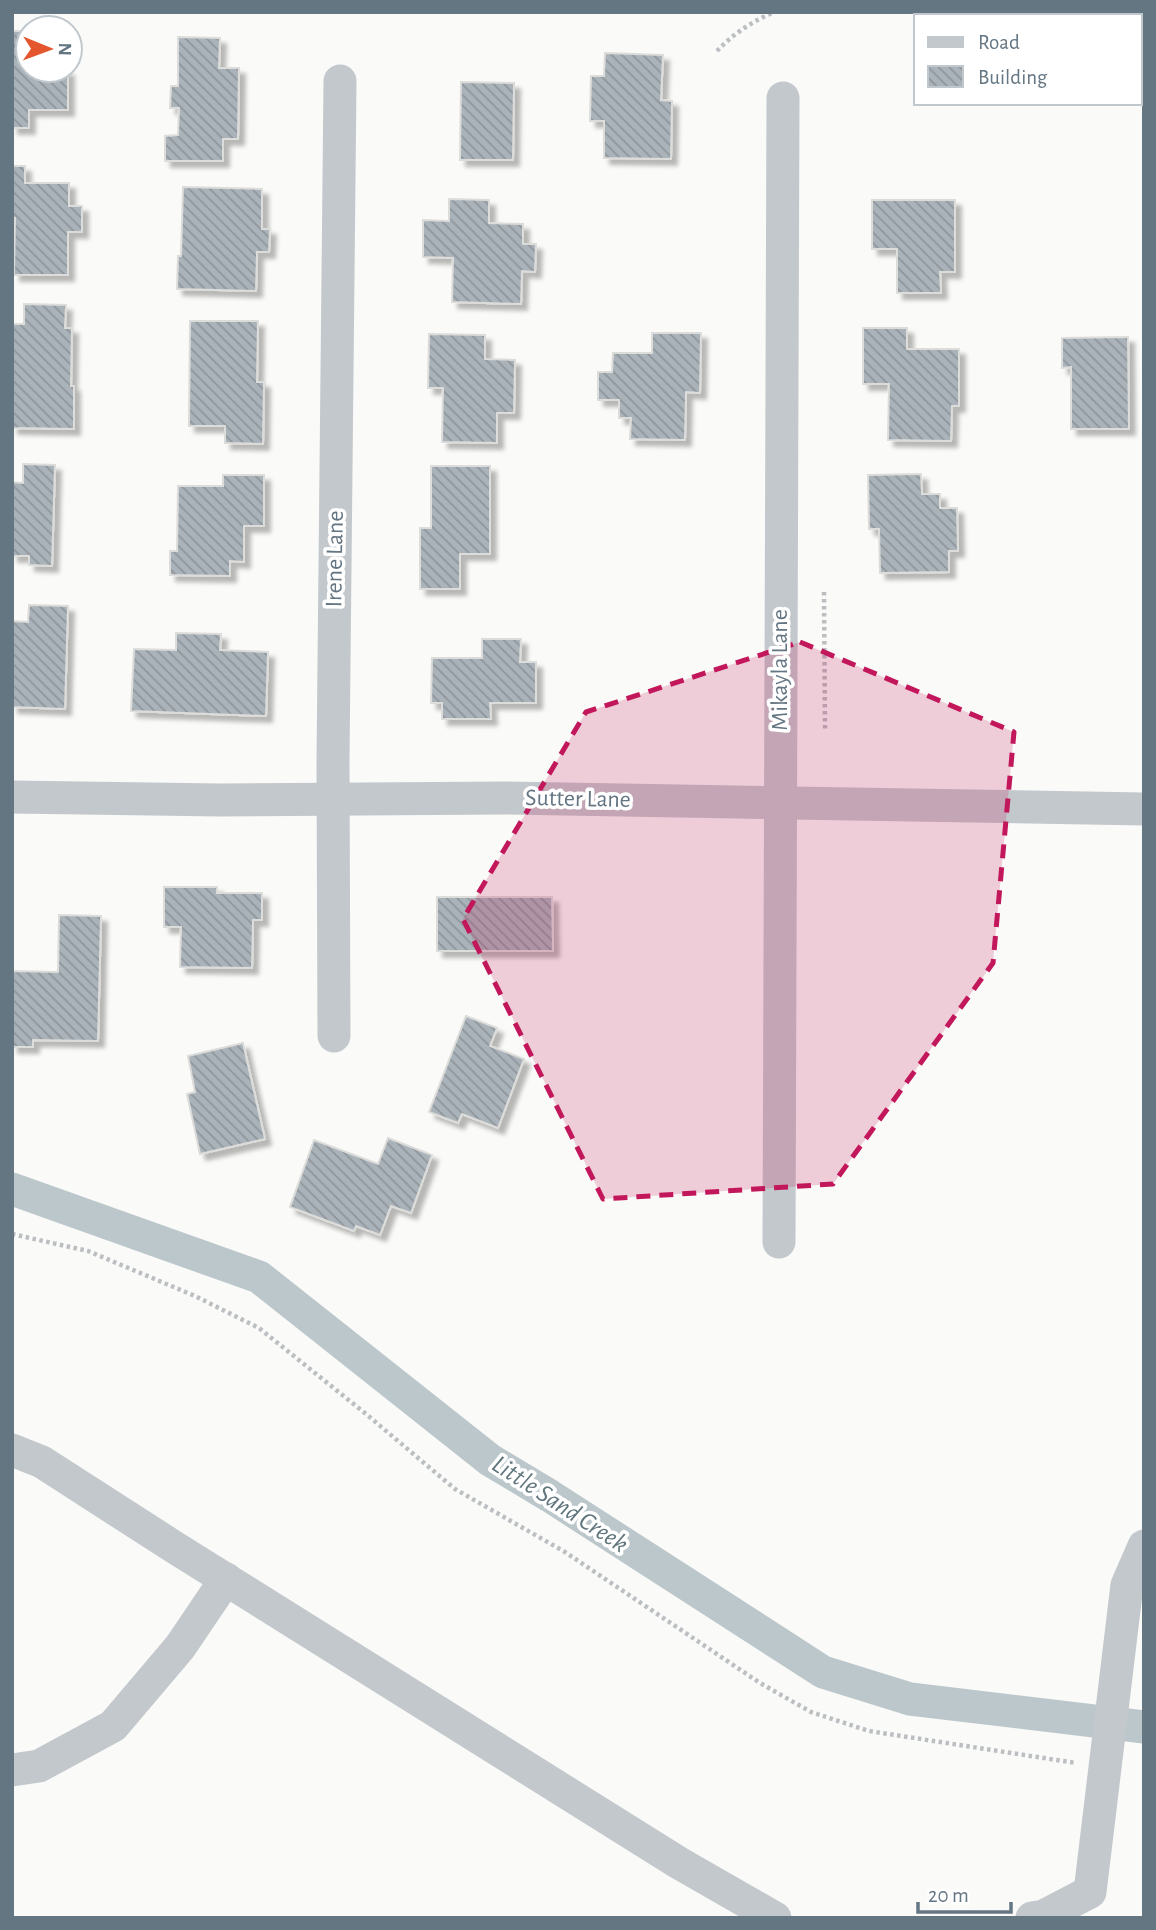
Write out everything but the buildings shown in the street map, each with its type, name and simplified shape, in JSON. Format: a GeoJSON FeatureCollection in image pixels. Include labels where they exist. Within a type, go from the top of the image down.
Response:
{"type":"FeatureCollection","features":[{"type":"Feature","properties":{"kind":"street","name":"Irene Lane"},"geometry":{"type":"LineString","coordinates":[[334,1036],[333,799],[340,82]]}},
{"type":"Feature","properties":{"kind":"street","name":"Mikayla Lane"},"geometry":{"type":"LineString","coordinates":[[779,1242],[783,98]]}},
{"type":"Feature","properties":{"kind":"street","name":"Sutter Lane"},"geometry":{"type":"LineString","coordinates":[[12,797],[220,800],[505,798],[1144,809]]}},
{"type":"Feature","properties":{"kind":"street"},"geometry":{"type":"LineString","coordinates":[[12,1450],[41,1462],[679,1863],[775,1918]]}},
{"type":"Feature","properties":{"kind":"street"},"geometry":{"type":"LineString","coordinates":[[1032,1918],[1044,1916],[1090,1892],[1126,1585],[1144,1546]]}},
{"type":"Feature","properties":{"kind":"street"},"geometry":{"type":"LineString","coordinates":[[12,1770],[39,1766],[113,1726],[180,1647],[226,1580]]}},
{"type":"Feature","properties":{"kind":"path"},"geometry":{"type":"LineString","coordinates":[[717,51],[757,19],[772,13]]}},
{"type":"Feature","properties":{"kind":"path"},"geometry":{"type":"LineString","coordinates":[[824,592],[825,729]]}},
{"type":"Feature","properties":{"kind":"path"},"geometry":{"type":"LineString","coordinates":[[12,1234],[88,1251],[195,1296],[259,1328],[455,1489],[565,1552],[760,1683],[811,1712],[869,1731],[1105,1766]]}},
{"type":"Feature","properties":{"kind":"highlighted area"},"geometry":{"type":"Polygon","coordinates":[[[800,642],[1014,732],[993,963],[833,1184],[603,1199],[463,919],[586,712],[800,642]]]}},
{"type":"Feature","properties":{"kind":"waterway","name":"Little Sand Creek"},"geometry":{"type":"LineString","coordinates":[[12,1189],[259,1277],[490,1460],[823,1672],[910,1699],[1144,1727]]}}]}
